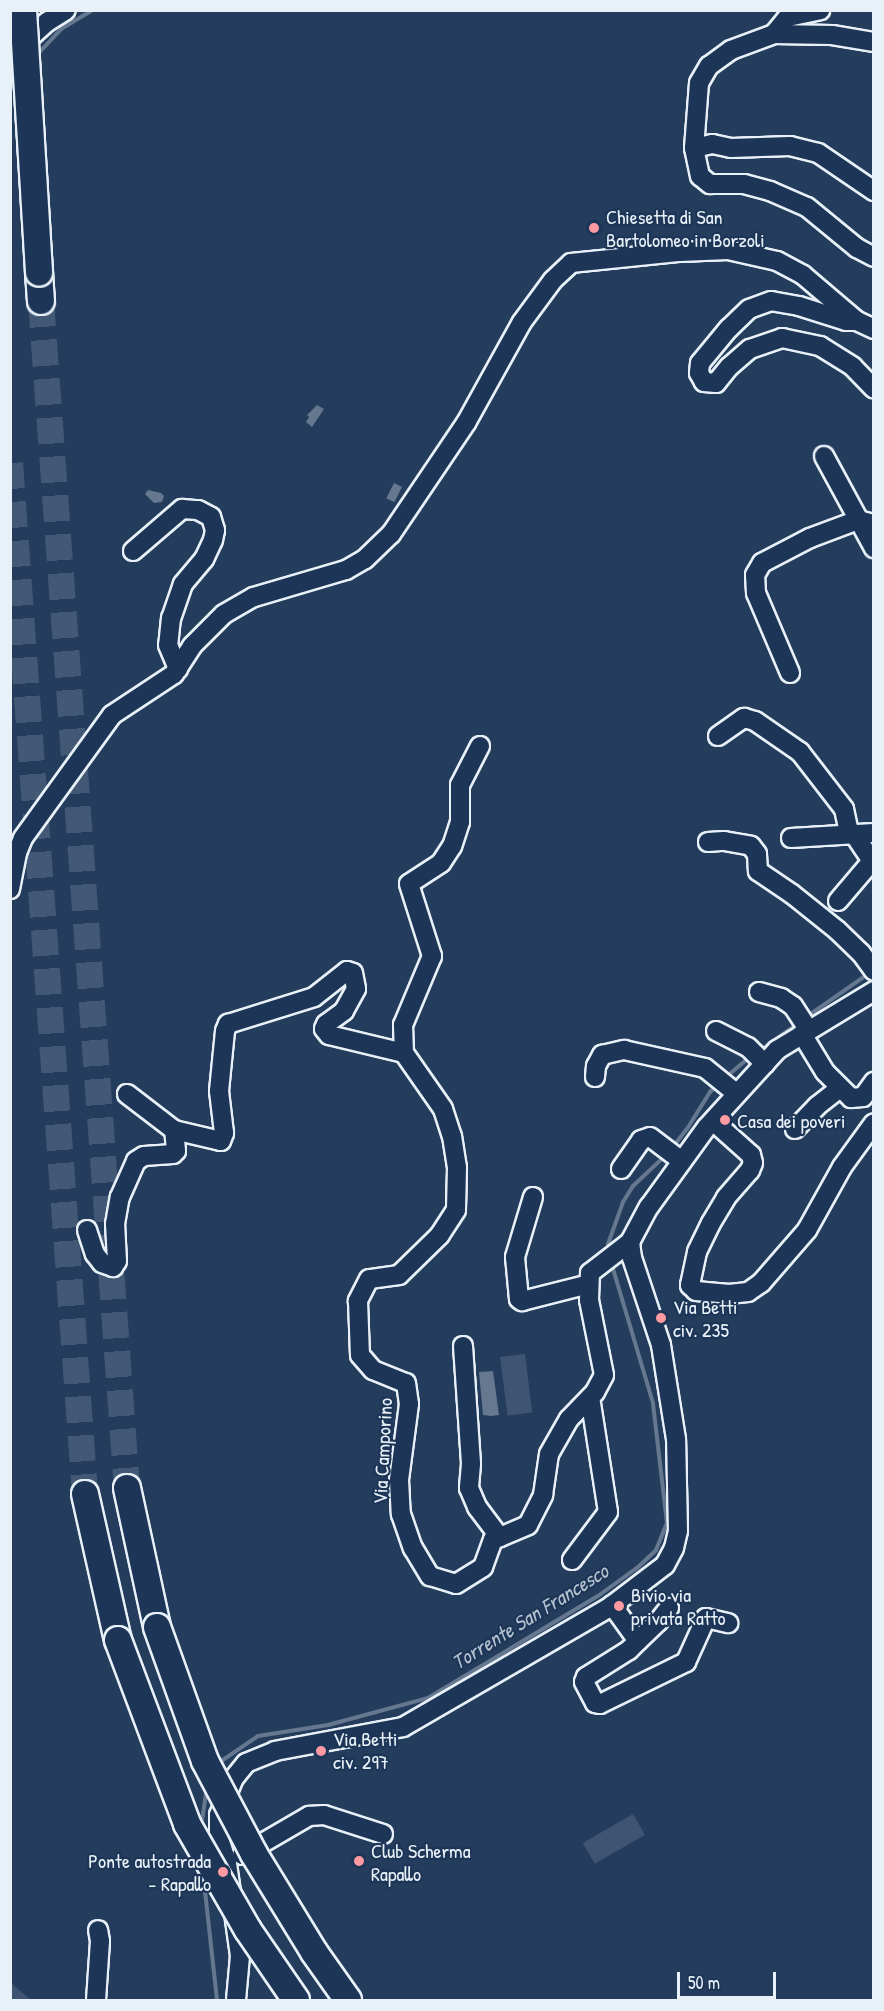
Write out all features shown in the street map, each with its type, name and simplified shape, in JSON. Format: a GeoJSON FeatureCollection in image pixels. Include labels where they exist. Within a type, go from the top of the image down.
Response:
{"type":"FeatureCollection","features":[{"type":"Feature","properties":{"kind":"highway"},"geometry":{"type":"LineString","coordinates":[[23,10],[41,301]]}},
{"type":"Feature","properties":{"kind":"highway"},"geometry":{"type":"LineString","coordinates":[[127,1488],[157,1627],[205,1761],[254,1854],[348,2001]]}},
{"type":"Feature","properties":{"kind":"highway"},"geometry":{"type":"LineString","coordinates":[[85,1494],[118,1640],[187,1824],[248,1930],[296,2001]]}},
{"type":"Feature","properties":{"kind":"street"},"geometry":{"type":"LineString","coordinates":[[10,56],[47,22],[66,10]]}},
{"type":"Feature","properties":{"kind":"street"},"geometry":{"type":"LineString","coordinates":[[774,34],[788,17],[820,10]]}},
{"type":"Feature","properties":{"kind":"street"},"geometry":{"type":"LineString","coordinates":[[873,42],[832,35],[774,34],[731,50],[709,66],[699,83],[694,148],[700,176],[710,184],[744,184],[770,191],[807,207],[858,248],[873,257]]}},
{"type":"Feature","properties":{"kind":"street"},"geometry":{"type":"LineString","coordinates":[[694,148],[712,144],[731,148],[790,146],[818,153],[873,191]]}},
{"type":"Feature","properties":{"kind":"street"},"geometry":{"type":"LineString","coordinates":[[10,889],[17,854],[23,838],[112,715],[178,669],[205,630],[224,614],[254,597],[346,570],[365,559],[391,534],[466,423],[522,322],[553,280],[571,263],[680,252],[728,250],[777,261],[803,275],[865,325]]}},
{"type":"Feature","properties":{"kind":"street"},"geometry":{"type":"LineString","coordinates":[[865,325],[799,306],[771,301],[749,309],[729,328],[700,363],[699,374],[704,382],[716,382],[750,349],[782,338],[820,346],[853,367],[873,389]]}},
{"type":"Feature","properties":{"kind":"street"},"geometry":{"type":"LineString","coordinates":[[824,456],[866,522],[873,548]]}},
{"type":"Feature","properties":{"kind":"street"},"geometry":{"type":"LineString","coordinates":[[132,551],[182,509],[198,510],[212,517],[215,530],[213,540],[204,560],[183,584],[171,618],[168,645],[178,669]]}},
{"type":"Feature","properties":{"kind":"street"},"geometry":{"type":"LineString","coordinates":[[790,673],[756,593],[755,576],[762,563],[776,554],[866,522]]}},
{"type":"Feature","properties":{"kind":"street"},"geometry":{"type":"LineString","coordinates":[[718,736],[744,718],[755,721],[800,752],[844,809],[851,833],[872,861],[838,901]]}},
{"type":"Feature","properties":{"kind":"street"},"geometry":{"type":"LineString","coordinates":[[127,1094],[174,1130],[213,1140],[224,1138],[219,1091],[225,1031],[228,1024],[314,997],[347,971],[356,978],[356,989],[344,1011],[326,1024],[324,1029],[329,1035],[404,1053],[403,1025],[432,956],[409,884],[441,863],[452,846],[460,822],[460,785],[480,746]]}},
{"type":"Feature","properties":{"kind":"street"},"geometry":{"type":"LineString","coordinates":[[791,838],[873,833]]}},
{"type":"Feature","properties":{"kind":"street"},"geometry":{"type":"LineString","coordinates":[[708,842],[724,841],[751,846],[757,854],[758,871],[792,894],[861,953],[873,971]]}},
{"type":"Feature","properties":{"kind":"street"},"geometry":{"type":"LineString","coordinates":[[534,1197],[515,1257],[519,1299],[522,1301],[589,1278],[627,1245],[679,1159],[713,1120],[758,1057],[777,1050],[804,1028],[873,991]]}},
{"type":"Feature","properties":{"kind":"street"},"geometry":{"type":"LineString","coordinates":[[759,992],[781,998],[793,1006],[825,1072],[839,1089],[851,1098],[863,1097],[873,1082]]}},
{"type":"Feature","properties":{"kind":"street"},"geometry":{"type":"LineString","coordinates":[[716,1030],[758,1057]]}},
{"type":"Feature","properties":{"kind":"street"},"geometry":{"type":"LineString","coordinates":[[595,1077],[596,1066],[603,1055],[620,1050],[672,1059],[705,1068],[734,1091]]}},
{"type":"Feature","properties":{"kind":"street","name":"Via Camporino"},"geometry":{"type":"LineString","coordinates":[[404,1053],[443,1109],[452,1136],[457,1168],[456,1210],[440,1235],[399,1275],[369,1279],[358,1301],[360,1355],[373,1370],[406,1383],[410,1404],[399,1480],[400,1514],[413,1548],[430,1576],[456,1584],[483,1567],[493,1540],[500,1537]]}},
{"type":"Feature","properties":{"kind":"street"},"geometry":{"type":"LineString","coordinates":[[795,1129],[817,1106],[839,1089]]}},
{"type":"Feature","properties":{"kind":"street"},"geometry":{"type":"LineString","coordinates":[[713,1120],[751,1155],[753,1163],[711,1223],[696,1252],[690,1285],[696,1291],[729,1294],[748,1292],[761,1283],[807,1230],[842,1167],[873,1123]]}},
{"type":"Feature","properties":{"kind":"street"},"geometry":{"type":"LineString","coordinates":[[87,1230],[95,1254],[102,1263],[113,1267],[117,1261],[115,1224],[120,1197],[136,1161],[144,1156],[173,1154],[176,1151],[174,1130]]}},
{"type":"Feature","properties":{"kind":"street"},"geometry":{"type":"LineString","coordinates":[[621,1169],[641,1140],[650,1137],[679,1159]]}},
{"type":"Feature","properties":{"kind":"street"},"geometry":{"type":"LineString","coordinates":[[236,2001],[240,1956],[227,1863],[219,1838],[219,1815],[234,1778],[246,1763],[275,1751],[403,1727],[612,1605],[665,1565],[674,1548],[678,1531],[676,1439],[661,1345],[627,1245]]}},
{"type":"Feature","properties":{"kind":"street"},"geometry":{"type":"LineString","coordinates":[[463,1346],[471,1464],[469,1488],[477,1507],[500,1537],[528,1525],[543,1495],[549,1454],[569,1419],[590,1397],[604,1375],[589,1300],[589,1278]]}},
{"type":"Feature","properties":{"kind":"street"},"geometry":{"type":"LineString","coordinates":[[572,1560],[608,1512],[590,1397]]}},
{"type":"Feature","properties":{"kind":"street"},"geometry":{"type":"LineString","coordinates":[[612,1605],[638,1641]]}},
{"type":"Feature","properties":{"kind":"street"},"geometry":{"type":"LineString","coordinates":[[669,1608],[653,1628],[629,1650],[586,1677],[584,1682],[595,1703],[600,1704],[686,1662],[706,1618],[728,1623]]}},
{"type":"Feature","properties":{"kind":"street"},"geometry":{"type":"LineString","coordinates":[[227,1863],[309,1816],[324,1815],[383,1834]]}},
{"type":"Feature","properties":{"kind":"street"},"geometry":{"type":"LineString","coordinates":[[96,2001],[100,1941],[98,1930]]}},
{"type":"Feature","properties":{"kind":"shaded area"},"geometry":{"type":"Polygon","coordinates":[[[317,405],[324,409],[312,427],[306,422],[309,417],[307,415],[317,405]]]}},
{"type":"Feature","properties":{"kind":"shaded area"},"geometry":{"type":"Polygon","coordinates":[[[394,483],[402,487],[394,502],[386,498],[394,483]]]}},
{"type":"Feature","properties":{"kind":"shaded area"},"geometry":{"type":"Polygon","coordinates":[[[148,490],[161,493],[164,496],[162,502],[154,503],[145,494],[148,490]]]}},
{"type":"Feature","properties":{"kind":"shaded area"},"geometry":{"type":"Polygon","coordinates":[[[525,1354],[532,1413],[507,1416],[500,1357],[525,1354]]]}},
{"type":"Feature","properties":{"kind":"shaded area"},"geometry":{"type":"Polygon","coordinates":[[[493,1371],[499,1415],[483,1415],[479,1372],[493,1371]]]}},
{"type":"Feature","properties":{"kind":"shaded area"},"geometry":{"type":"Polygon","coordinates":[[[633,1814],[645,1835],[595,1864],[583,1843],[633,1814]]]}},
{"type":"Feature","properties":{"kind":"shaded area"},"geometry":{"type":"Polygon","coordinates":[[[11,1983],[31,2000],[11,2000],[11,1983]]]}},
{"type":"Feature","properties":{"kind":"waterway"},"geometry":{"type":"LineString","coordinates":[[36,56],[61,29],[93,10]]}},
{"type":"Feature","properties":{"kind":"waterway","name":"Torrente San Francesco"},"geometry":{"type":"LineString","coordinates":[[805,1018],[868,974]]}},
{"type":"Feature","properties":{"kind":"waterway","name":"Torrente San Francesco"},"geometry":{"type":"LineString","coordinates":[[759,1051],[797,1024]]}},
{"type":"Feature","properties":{"kind":"waterway","name":"Torrente San Francesco"},"geometry":{"type":"LineString","coordinates":[[726,1077],[750,1057]]}},
{"type":"Feature","properties":{"kind":"waterway","name":"Torrente San Francesco"},"geometry":{"type":"LineString","coordinates":[[672,1148],[710,1092],[718,1084]]}},
{"type":"Feature","properties":{"kind":"waterway","name":"Torrente San Francesco"},"geometry":{"type":"LineString","coordinates":[[609,1252],[608,1244],[623,1202],[633,1186],[665,1156]]}},
{"type":"Feature","properties":{"kind":"waterway","name":"Torrente San Francesco"},"geometry":{"type":"LineString","coordinates":[[217,1764],[258,1736],[328,1725],[428,1698],[598,1596],[637,1568],[656,1550],[667,1523],[653,1403],[611,1262]]}},
{"type":"Feature","properties":{"kind":"waterway","name":"Torrente San Francesco"},"geometry":{"type":"LineString","coordinates":[[201,1827],[207,1787]]}},
{"type":"Feature","properties":{"kind":"waterway","name":"Torrente San Francesco"},"geometry":{"type":"LineString","coordinates":[[203,1873],[217,2000]]}},
{"type":"Feature","properties":{"kind":"tunnel"},"geometry":{"type":"LineString","coordinates":[[41,301],[127,1488]]}},
{"type":"Feature","properties":{"kind":"tunnel"},"geometry":{"type":"LineString","coordinates":[[10,463],[85,1494]]}},
{"type":"Feature","properties":{"kind":"place","name":"Chiesetta di San Bartolomeo in Borzoli"},"geometry":{"type":"Point","coordinates":[594,228]}},
{"type":"Feature","properties":{"kind":"place","name":"Casa dei poveri"},"geometry":{"type":"Point","coordinates":[725,1120]}},
{"type":"Feature","properties":{"kind":"place","name":"Via Betti civ. 235"},"geometry":{"type":"Point","coordinates":[661,1318]}},
{"type":"Feature","properties":{"kind":"place","name":"Bivio via privata Ratto"},"geometry":{"type":"Point","coordinates":[619,1606]}},
{"type":"Feature","properties":{"kind":"place","name":"Via Betti civ. 297"},"geometry":{"type":"Point","coordinates":[321,1751]}},
{"type":"Feature","properties":{"kind":"place","name":"Club Scherma Rapallo"},"geometry":{"type":"Point","coordinates":[359,1861]}},
{"type":"Feature","properties":{"kind":"place","name":"Ponte autostrada - Rapallo"},"geometry":{"type":"Point","coordinates":[223,1872]}}]}
